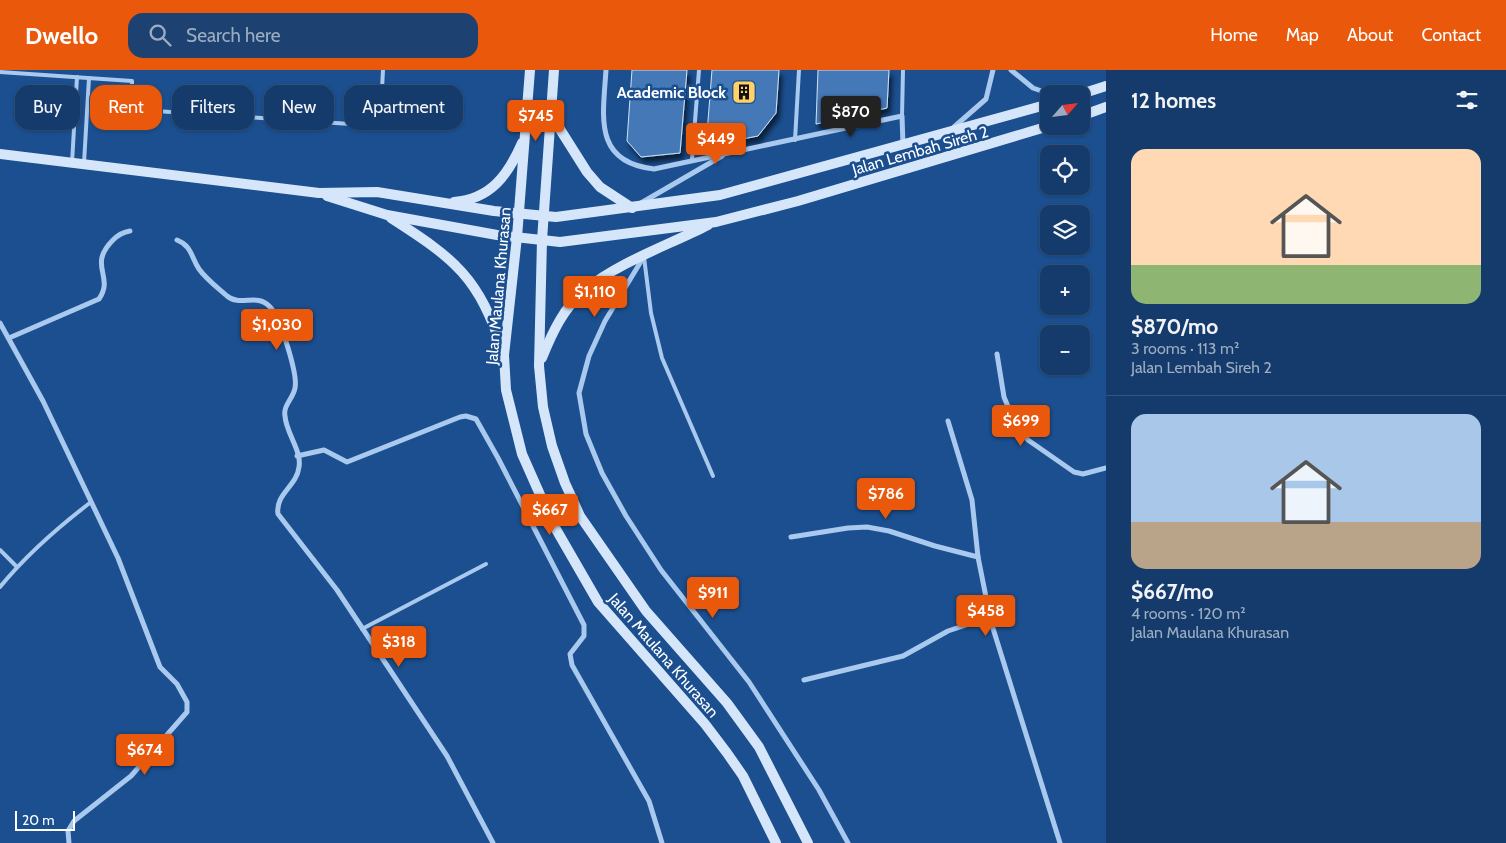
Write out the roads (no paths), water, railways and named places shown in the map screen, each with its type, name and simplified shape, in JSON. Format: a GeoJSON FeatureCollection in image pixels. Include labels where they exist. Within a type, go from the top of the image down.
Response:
{"type":"FeatureCollection","features":[{"type":"Feature","properties":{"kind":"street","name":"Jalan Maulana Khurasan"},"geometry":{"type":"LineString","coordinates":[[530,70],[517,237],[504,355],[506,390],[520,447],[537,491],[562,541],[598,602],[728,753],[743,776],[776,843]]}},
{"type":"Feature","properties":{"kind":"street","name":"Jalan Maulana Khurasan"},"geometry":{"type":"LineString","coordinates":[[554,70],[542,240],[539,366],[543,407],[552,446],[565,483],[580,516],[646,611],[727,703],[753,738],[808,843]]}},
{"type":"Feature","properties":{"kind":"street"},"geometry":{"type":"LineString","coordinates":[[606,70],[603,119],[608,142],[620,158],[636,166],[654,169],[902,116],[903,145]]}},
{"type":"Feature","properties":{"kind":"street"},"geometry":{"type":"LineString","coordinates":[[946,134],[986,99],[993,70]]}},
{"type":"Feature","properties":{"kind":"street"},"geometry":{"type":"LineString","coordinates":[[1011,70],[1034,88],[1040,90]]}},
{"type":"Feature","properties":{"kind":"street"},"geometry":{"type":"LineString","coordinates":[[1090,91],[1106,86]]}},
{"type":"Feature","properties":{"kind":"street"},"geometry":{"type":"LineString","coordinates":[[0,154],[319,193],[377,192],[519,214],[556,217],[720,195],[1040,107]]}},
{"type":"Feature","properties":{"kind":"street"},"geometry":{"type":"LineString","coordinates":[[1090,113],[1106,108]]}},
{"type":"Feature","properties":{"kind":"street"},"geometry":{"type":"LineString","coordinates":[[551,115],[586,172],[600,187],[632,208]]}},
{"type":"Feature","properties":{"kind":"street","name":"Jalan Lembah Sireh 2"},"geometry":{"type":"LineString","coordinates":[[716,222],[798,201],[1040,129]]}},
{"type":"Feature","properties":{"kind":"street"},"geometry":{"type":"LineString","coordinates":[[441,203],[478,197],[490,190],[503,179],[512,166],[525,136]]}},
{"type":"Feature","properties":{"kind":"street"},"geometry":{"type":"LineString","coordinates":[[632,208],[726,153]]}},
{"type":"Feature","properties":{"kind":"street"},"geometry":{"type":"LineString","coordinates":[[319,193],[386,215],[517,237],[560,242],[716,222]]}},
{"type":"Feature","properties":{"kind":"street"},"geometry":{"type":"LineString","coordinates":[[386,215],[435,247],[461,269],[478,291],[492,317],[504,355]]}},
{"type":"Feature","properties":{"kind":"street"},"geometry":{"type":"LineString","coordinates":[[539,366],[550,339],[563,315],[584,291],[609,273],[716,222]]}},
{"type":"Feature","properties":{"kind":"street"},"geometry":{"type":"LineString","coordinates":[[9,338],[99,299],[105,285],[100,262],[103,251],[120,234],[130,231]]}},
{"type":"Feature","properties":{"kind":"street"},"geometry":{"type":"LineString","coordinates":[[177,240],[186,245],[200,270],[230,298],[240,301],[258,300],[270,306],[274,311],[280,323],[296,384],[284,415],[297,456],[299,470],[278,502],[278,514],[337,590],[447,756],[493,843]]}},
{"type":"Feature","properties":{"kind":"street"},"geometry":{"type":"LineString","coordinates":[[644,257],[605,321],[589,356],[579,393],[586,434],[602,473],[626,516],[661,570],[749,682],[819,790],[848,843]]}},
{"type":"Feature","properties":{"kind":"street"},"geometry":{"type":"LineString","coordinates":[[0,323],[43,401],[118,558],[160,667],[177,684],[187,702],[186,712],[131,776],[74,821],[68,831],[69,843]]}},
{"type":"Feature","properties":{"kind":"street"},"geometry":{"type":"LineString","coordinates":[[997,354],[1004,397],[1014,421],[1028,440],[1074,472],[1083,474],[1106,468]]}},
{"type":"Feature","properties":{"kind":"street"},"geometry":{"type":"LineString","coordinates":[[297,456],[324,450],[341,461],[353,461],[460,417],[466,416],[476,420],[498,458],[584,625],[584,636],[570,654],[572,665],[649,801],[662,843]]}},
{"type":"Feature","properties":{"kind":"street"},"geometry":{"type":"LineString","coordinates":[[948,421],[972,500],[978,557],[991,622],[1060,843]]}},
{"type":"Feature","properties":{"kind":"street"},"geometry":{"type":"LineString","coordinates":[[791,538],[848,528],[867,527],[890,531],[935,546],[978,557]]}},
{"type":"Feature","properties":{"kind":"street"},"geometry":{"type":"LineString","coordinates":[[804,680],[904,656],[948,631],[969,624],[991,622]]}},
{"type":"Feature","properties":{"kind":"lane"},"geometry":{"type":"LineString","coordinates":[[0,72],[132,81],[132,102],[141,110],[380,126],[384,70]]}},
{"type":"Feature","properties":{"kind":"lane"},"geometry":{"type":"LineString","coordinates":[[692,160],[699,70]]}},
{"type":"Feature","properties":{"kind":"lane"},"geometry":{"type":"LineString","coordinates":[[796,140],[799,70]]}},
{"type":"Feature","properties":{"kind":"lane"},"geometry":{"type":"LineString","coordinates":[[902,116],[903,70]]}},
{"type":"Feature","properties":{"kind":"lane"},"geometry":{"type":"LineString","coordinates":[[72,163],[77,77]]}},
{"type":"Feature","properties":{"kind":"lane"},"geometry":{"type":"LineString","coordinates":[[84,164],[89,78]]}},
{"type":"Feature","properties":{"kind":"lane"},"geometry":{"type":"LineString","coordinates":[[644,257],[651,313],[662,358],[713,476]]}},
{"type":"Feature","properties":{"kind":"lane"},"geometry":{"type":"LineString","coordinates":[[0,587],[16,566],[49,534],[91,502]]}},
{"type":"Feature","properties":{"kind":"lane"},"geometry":{"type":"LineString","coordinates":[[0,550],[16,566]]}},
{"type":"Feature","properties":{"kind":"lane"},"geometry":{"type":"LineString","coordinates":[[362,629],[486,564]]}},
{"type":"Feature","properties":{"kind":"place","name":"Academic Block"},"geometry":{"type":"Point","coordinates":[744,92]}}]}
